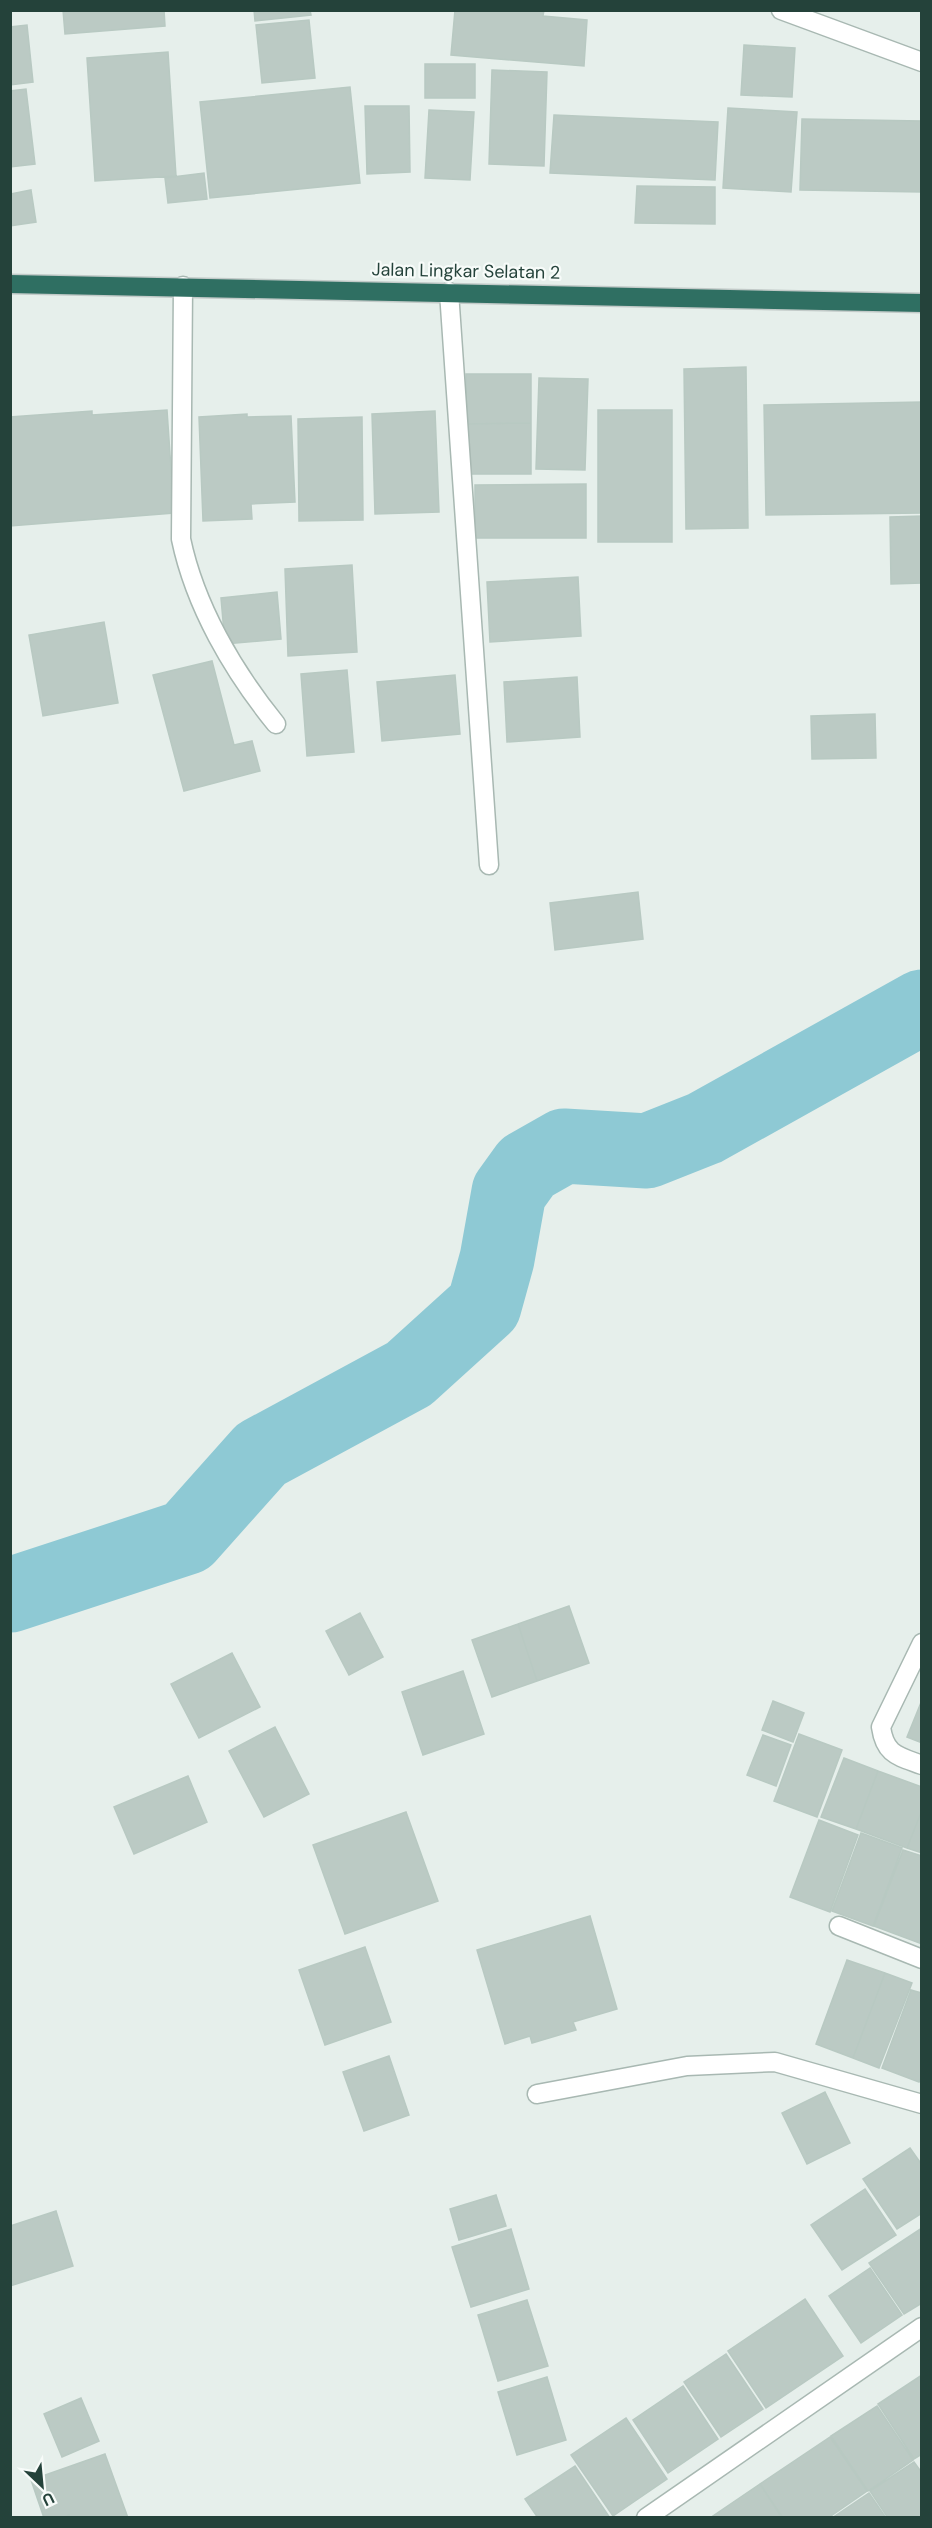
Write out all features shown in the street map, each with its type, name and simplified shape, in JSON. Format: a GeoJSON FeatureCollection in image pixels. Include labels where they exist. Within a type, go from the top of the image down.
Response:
{"type":"FeatureCollection","features":[{"type":"Feature","properties":{"kind":"highway","name":"Jalan Lingkar Selatan 2"},"geometry":{"type":"LineString","coordinates":[[10,284],[921,303]]}},
{"type":"Feature","properties":{"kind":"street"},"geometry":{"type":"LineString","coordinates":[[781,10],[921,62]]}},
{"type":"Feature","properties":{"kind":"street"},"geometry":{"type":"LineString","coordinates":[[183,286],[181,539],[187,570],[223,645],[253,696],[276,724]]}},
{"type":"Feature","properties":{"kind":"street"},"geometry":{"type":"LineString","coordinates":[[449,292],[489,865]]}},
{"type":"Feature","properties":{"kind":"street"},"geometry":{"type":"LineString","coordinates":[[921,1642],[881,1727],[887,1749],[895,1755],[921,1765]]}},
{"type":"Feature","properties":{"kind":"street"},"geometry":{"type":"LineString","coordinates":[[839,1926],[921,1959]]}},
{"type":"Feature","properties":{"kind":"street"},"geometry":{"type":"LineString","coordinates":[[537,2094],[687,2066],[775,2062],[921,2104]]}},
{"type":"Feature","properties":{"kind":"street"},"geometry":{"type":"LineString","coordinates":[[646,2517],[921,2327]]}},
{"type":"Feature","properties":{"kind":"building"},"geometry":{"type":"Polygon","coordinates":[[[63,10],[164,10],[165,26],[65,34],[63,10]]]}},
{"type":"Feature","properties":{"kind":"building"},"geometry":{"type":"Polygon","coordinates":[[[254,10],[310,10],[311,15],[255,21],[254,10]]]}},
{"type":"Feature","properties":{"kind":"building"},"geometry":{"type":"Polygon","coordinates":[[[455,10],[544,10],[543,16],[587,20],[584,66],[451,55],[455,10]]]}},
{"type":"Feature","properties":{"kind":"building"},"geometry":{"type":"Polygon","coordinates":[[[309,20],[315,78],[262,83],[256,25],[309,20]]]}},
{"type":"Feature","properties":{"kind":"building"},"geometry":{"type":"Polygon","coordinates":[[[27,25],[33,82],[10,85],[10,27],[27,25]]]}},
{"type":"Feature","properties":{"kind":"building"},"geometry":{"type":"Polygon","coordinates":[[[744,45],[795,48],[792,97],[741,95],[744,45]]]}},
{"type":"Feature","properties":{"kind":"building"},"geometry":{"type":"Polygon","coordinates":[[[168,52],[176,176],[95,181],[87,58],[168,52]]]}},
{"type":"Feature","properties":{"kind":"building"},"geometry":{"type":"Polygon","coordinates":[[[425,64],[475,64],[475,98],[425,98],[425,64]]]}},
{"type":"Feature","properties":{"kind":"building"},"geometry":{"type":"Polygon","coordinates":[[[492,70],[547,72],[544,166],[489,164],[492,70]]]}},
{"type":"Feature","properties":{"kind":"building"},"geometry":{"type":"Polygon","coordinates":[[[350,87],[360,183],[210,198],[200,102],[350,87]]]}},
{"type":"Feature","properties":{"kind":"building"},"geometry":{"type":"Polygon","coordinates":[[[26,89],[35,164],[10,167],[10,91],[26,89]]]}},
{"type":"Feature","properties":{"kind":"building"},"geometry":{"type":"Polygon","coordinates":[[[365,106],[409,106],[410,172],[367,174],[365,106]]]}},
{"type":"Feature","properties":{"kind":"building"},"geometry":{"type":"Polygon","coordinates":[[[728,108],[797,112],[791,192],[723,188],[728,108]]]}},
{"type":"Feature","properties":{"kind":"building"},"geometry":{"type":"Polygon","coordinates":[[[429,110],[474,112],[470,180],[425,178],[429,110]]]}},
{"type":"Feature","properties":{"kind":"building"},"geometry":{"type":"Polygon","coordinates":[[[554,115],[718,122],[715,180],[550,173],[554,115]]]}},
{"type":"Feature","properties":{"kind":"building"},"geometry":{"type":"Polygon","coordinates":[[[802,119],[922,121],[922,192],[800,190],[802,119]]]}},
{"type":"Feature","properties":{"kind":"building"},"geometry":{"type":"Polygon","coordinates":[[[204,173],[207,199],[168,203],[165,178],[204,173]]]}},
{"type":"Feature","properties":{"kind":"building"},"geometry":{"type":"Polygon","coordinates":[[[637,186],[715,187],[715,224],[635,223],[637,186]]]}},
{"type":"Feature","properties":{"kind":"building"},"geometry":{"type":"Polygon","coordinates":[[[31,190],[36,222],[10,226],[10,194],[31,190]]]}},
{"type":"Feature","properties":{"kind":"building"},"geometry":{"type":"Polygon","coordinates":[[[746,367],[748,528],[686,529],[684,369],[746,367]]]}},
{"type":"Feature","properties":{"kind":"building"},"geometry":{"type":"Polygon","coordinates":[[[466,374],[531,374],[531,423],[466,424],[466,374]]]}},
{"type":"Feature","properties":{"kind":"building"},"geometry":{"type":"Polygon","coordinates":[[[539,378],[588,379],[585,470],[536,469],[539,378]]]}},
{"type":"Feature","properties":{"kind":"building"},"geometry":{"type":"Polygon","coordinates":[[[922,402],[922,513],[766,515],[764,405],[922,402]]]}},
{"type":"Feature","properties":{"kind":"building"},"geometry":{"type":"Polygon","coordinates":[[[167,410],[174,513],[10,526],[10,417],[92,411],[92,415],[167,410]]]}},
{"type":"Feature","properties":{"kind":"building"},"geometry":{"type":"Polygon","coordinates":[[[598,410],[672,410],[672,542],[598,542],[598,410]]]}},
{"type":"Feature","properties":{"kind":"building"},"geometry":{"type":"Polygon","coordinates":[[[435,411],[439,512],[375,514],[372,414],[435,411]]]}},
{"type":"Feature","properties":{"kind":"building"},"geometry":{"type":"Polygon","coordinates":[[[247,414],[247,417],[291,416],[295,502],[251,504],[252,519],[203,521],[199,417],[247,414]]]}},
{"type":"Feature","properties":{"kind":"building"},"geometry":{"type":"Polygon","coordinates":[[[362,417],[363,520],[299,521],[298,419],[362,417]]]}},
{"type":"Feature","properties":{"kind":"building"},"geometry":{"type":"Polygon","coordinates":[[[531,423],[531,474],[466,474],[466,424],[531,423]]]}},
{"type":"Feature","properties":{"kind":"building"},"geometry":{"type":"Polygon","coordinates":[[[586,484],[586,538],[475,538],[475,485],[586,484]]]}},
{"type":"Feature","properties":{"kind":"building"},"geometry":{"type":"Polygon","coordinates":[[[922,516],[922,583],[891,584],[890,517],[922,516]]]}},
{"type":"Feature","properties":{"kind":"building"},"geometry":{"type":"Polygon","coordinates":[[[352,565],[357,652],[288,656],[285,569],[352,565]]]}},
{"type":"Feature","properties":{"kind":"building"},"geometry":{"type":"Polygon","coordinates":[[[578,577],[581,636],[490,642],[487,582],[578,577]]]}},
{"type":"Feature","properties":{"kind":"building"},"geometry":{"type":"Polygon","coordinates":[[[277,592],[281,639],[225,644],[221,598],[277,592]]]}},
{"type":"Feature","properties":{"kind":"building"},"geometry":{"type":"Polygon","coordinates":[[[104,622],[118,703],[43,716],[29,635],[104,622]]]}},
{"type":"Feature","properties":{"kind":"building"},"geometry":{"type":"Polygon","coordinates":[[[212,661],[234,745],[252,741],[260,771],[184,791],[153,675],[212,661]]]}},
{"type":"Feature","properties":{"kind":"building"},"geometry":{"type":"Polygon","coordinates":[[[347,670],[354,752],[307,756],[301,674],[347,670]]]}},
{"type":"Feature","properties":{"kind":"building"},"geometry":{"type":"Polygon","coordinates":[[[455,675],[460,734],[382,741],[377,682],[455,675]]]}},
{"type":"Feature","properties":{"kind":"building"},"geometry":{"type":"Polygon","coordinates":[[[577,677],[580,737],[507,742],[504,682],[577,677]]]}},
{"type":"Feature","properties":{"kind":"building"},"geometry":{"type":"Polygon","coordinates":[[[875,714],[876,758],[812,759],[811,716],[875,714]]]}},
{"type":"Feature","properties":{"kind":"building"},"geometry":{"type":"Polygon","coordinates":[[[638,892],[643,939],[555,950],[550,903],[638,892]]]}},
{"type":"Feature","properties":{"kind":"building"},"geometry":{"type":"Polygon","coordinates":[[[569,1606],[589,1663],[537,1681],[518,1624],[569,1606]]]}},
{"type":"Feature","properties":{"kind":"building"},"geometry":{"type":"Polygon","coordinates":[[[360,1613],[383,1657],[349,1675],[326,1631],[360,1613]]]}},
{"type":"Feature","properties":{"kind":"building"},"geometry":{"type":"Polygon","coordinates":[[[518,1624],[537,1681],[492,1697],[472,1640],[518,1624]]]}},
{"type":"Feature","properties":{"kind":"building"},"geometry":{"type":"Polygon","coordinates":[[[232,1653],[260,1707],[199,1738],[171,1684],[232,1653]]]}},
{"type":"Feature","properties":{"kind":"building"},"geometry":{"type":"Polygon","coordinates":[[[463,1671],[484,1734],[423,1755],[402,1692],[463,1671]]]}},
{"type":"Feature","properties":{"kind":"building"},"geometry":{"type":"Polygon","coordinates":[[[922,1700],[922,1743],[907,1737],[922,1700]]]}},
{"type":"Feature","properties":{"kind":"building"},"geometry":{"type":"Polygon","coordinates":[[[773,1701],[804,1713],[793,1742],[762,1730],[773,1701]]]}},
{"type":"Feature","properties":{"kind":"building"},"geometry":{"type":"Polygon","coordinates":[[[275,1727],[309,1794],[264,1817],[229,1751],[275,1727]]]}},
{"type":"Feature","properties":{"kind":"building"},"geometry":{"type":"Polygon","coordinates":[[[799,1734],[842,1750],[817,1817],[774,1801],[799,1734]]]}},
{"type":"Feature","properties":{"kind":"building"},"geometry":{"type":"Polygon","coordinates":[[[763,1735],[791,1745],[776,1786],[747,1775],[763,1735]]]}},
{"type":"Feature","properties":{"kind":"building"},"geometry":{"type":"Polygon","coordinates":[[[844,1758],[878,1771],[856,1829],[821,1817],[844,1758]]]}},
{"type":"Feature","properties":{"kind":"building"},"geometry":{"type":"Polygon","coordinates":[[[878,1771],[922,1787],[922,1810],[907,1848],[856,1829],[878,1771]]]}},
{"type":"Feature","properties":{"kind":"building"},"geometry":{"type":"Polygon","coordinates":[[[188,1776],[207,1822],[134,1854],[114,1807],[188,1776]]]}},
{"type":"Feature","properties":{"kind":"building"},"geometry":{"type":"Polygon","coordinates":[[[922,1810],[922,1853],[907,1848],[922,1810]]]}},
{"type":"Feature","properties":{"kind":"building"},"geometry":{"type":"Polygon","coordinates":[[[406,1812],[438,1901],[345,1934],[313,1845],[406,1812]]]}},
{"type":"Feature","properties":{"kind":"building"},"geometry":{"type":"Polygon","coordinates":[[[819,1820],[858,1835],[830,1912],[790,1897],[819,1820]]]}},
{"type":"Feature","properties":{"kind":"building"},"geometry":{"type":"Polygon","coordinates":[[[861,1833],[902,1848],[873,1926],[832,1911],[861,1833]]]}},
{"type":"Feature","properties":{"kind":"building"},"geometry":{"type":"Polygon","coordinates":[[[903,1850],[922,1856],[922,1944],[874,1926],[903,1850]]]}},
{"type":"Feature","properties":{"kind":"building"},"geometry":{"type":"Polygon","coordinates":[[[590,1916],[617,2009],[573,2022],[576,2030],[532,2043],[530,2036],[505,2044],[477,1950],[590,1916]]]}},
{"type":"Feature","properties":{"kind":"building"},"geometry":{"type":"Polygon","coordinates":[[[365,1947],[391,2022],[325,2045],[299,1970],[365,1947]]]}},
{"type":"Feature","properties":{"kind":"building"},"geometry":{"type":"Polygon","coordinates":[[[847,1960],[885,1973],[853,2058],[816,2044],[847,1960]]]}},
{"type":"Feature","properties":{"kind":"building"},"geometry":{"type":"Polygon","coordinates":[[[885,1973],[912,1983],[879,2068],[853,2058],[885,1973]]]}},
{"type":"Feature","properties":{"kind":"building"},"geometry":{"type":"Polygon","coordinates":[[[911,1990],[922,1993],[922,2075],[919,2082],[882,2068],[911,1990]]]}},
{"type":"Feature","properties":{"kind":"building"},"geometry":{"type":"Polygon","coordinates":[[[389,2056],[409,2115],[364,2131],[343,2072],[389,2056]]]}},
{"type":"Feature","properties":{"kind":"building"},"geometry":{"type":"Polygon","coordinates":[[[825,2092],[850,2143],[807,2164],[782,2113],[825,2092]]]}},
{"type":"Feature","properties":{"kind":"building"},"geometry":{"type":"Polygon","coordinates":[[[910,2148],[922,2165],[922,2213],[897,2229],[863,2179],[910,2148]]]}},
{"type":"Feature","properties":{"kind":"building"},"geometry":{"type":"Polygon","coordinates":[[[865,2189],[896,2235],[842,2270],[811,2225],[865,2189]]]}},
{"type":"Feature","properties":{"kind":"building"},"geometry":{"type":"Polygon","coordinates":[[[496,2195],[506,2226],[459,2240],[450,2209],[496,2195]]]}},
{"type":"Feature","properties":{"kind":"building"},"geometry":{"type":"Polygon","coordinates":[[[56,2211],[73,2266],[10,2286],[10,2226],[56,2211]]]}},
{"type":"Feature","properties":{"kind":"building"},"geometry":{"type":"Polygon","coordinates":[[[922,2228],[922,2303],[904,2314],[869,2263],[922,2228]]]}},
{"type":"Feature","properties":{"kind":"building"},"geometry":{"type":"Polygon","coordinates":[[[511,2229],[529,2289],[471,2307],[452,2247],[511,2229]]]}},
{"type":"Feature","properties":{"kind":"building"},"geometry":{"type":"Polygon","coordinates":[[[870,2268],[902,2315],[861,2343],[829,2296],[870,2268]]]}},
{"type":"Feature","properties":{"kind":"building"},"geometry":{"type":"Polygon","coordinates":[[[805,2299],[843,2356],[766,2408],[728,2351],[805,2299]]]}},
{"type":"Feature","properties":{"kind":"building"},"geometry":{"type":"Polygon","coordinates":[[[527,2300],[548,2366],[498,2381],[478,2315],[527,2300]]]}},
{"type":"Feature","properties":{"kind":"building"},"geometry":{"type":"Polygon","coordinates":[[[726,2354],[763,2409],[721,2437],[684,2382],[726,2354]]]}},
{"type":"Feature","properties":{"kind":"building"},"geometry":{"type":"Polygon","coordinates":[[[922,2375],[922,2454],[914,2459],[878,2404],[922,2375]]]}},
{"type":"Feature","properties":{"kind":"building"},"geometry":{"type":"Polygon","coordinates":[[[547,2377],[566,2440],[517,2455],[498,2392],[547,2377]]]}},
{"type":"Feature","properties":{"kind":"building"},"geometry":{"type":"Polygon","coordinates":[[[683,2386],[718,2439],[668,2473],[633,2420],[683,2386]]]}},
{"type":"Feature","properties":{"kind":"building"},"geometry":{"type":"Polygon","coordinates":[[[81,2398],[99,2441],[62,2457],[44,2414],[81,2398]]]}},
{"type":"Feature","properties":{"kind":"building"},"geometry":{"type":"Polygon","coordinates":[[[877,2406],[913,2460],[868,2491],[831,2436],[877,2406]]]}},
{"type":"Feature","properties":{"kind":"building"},"geometry":{"type":"Polygon","coordinates":[[[626,2418],[667,2479],[613,2516],[571,2455],[626,2418]]]}},
{"type":"Feature","properties":{"kind":"building"},"geometry":{"type":"Polygon","coordinates":[[[830,2437],[867,2491],[828,2518],[783,2518],[760,2484],[830,2437]]]}},
{"type":"Feature","properties":{"kind":"building"},"geometry":{"type":"Polygon","coordinates":[[[105,2454],[128,2518],[70,2518],[69,2515],[62,2518],[44,2518],[31,2480],[105,2454]]]}},
{"type":"Feature","properties":{"kind":"building"},"geometry":{"type":"Polygon","coordinates":[[[914,2462],[922,2473],[922,2518],[888,2518],[870,2491],[914,2462]]]}},
{"type":"Feature","properties":{"kind":"building"},"geometry":{"type":"Polygon","coordinates":[[[575,2466],[610,2518],[538,2518],[525,2499],[575,2466]]]}},
{"type":"Feature","properties":{"kind":"building"},"geometry":{"type":"Polygon","coordinates":[[[760,2484],[782,2518],[710,2518],[760,2484]]]}},
{"type":"Feature","properties":{"kind":"building"},"geometry":{"type":"Polygon","coordinates":[[[869,2493],[886,2518],[832,2518],[869,2493]]]}},
{"type":"Feature","properties":{"kind":"waterway"},"geometry":{"type":"LineString","coordinates":[[10,1595],[187,1537],[261,1454],[409,1374],[484,1306],[497,1259],[509,1192],[527,1167],[564,1146],[647,1151],[705,1128],[922,1007]]}}]}
